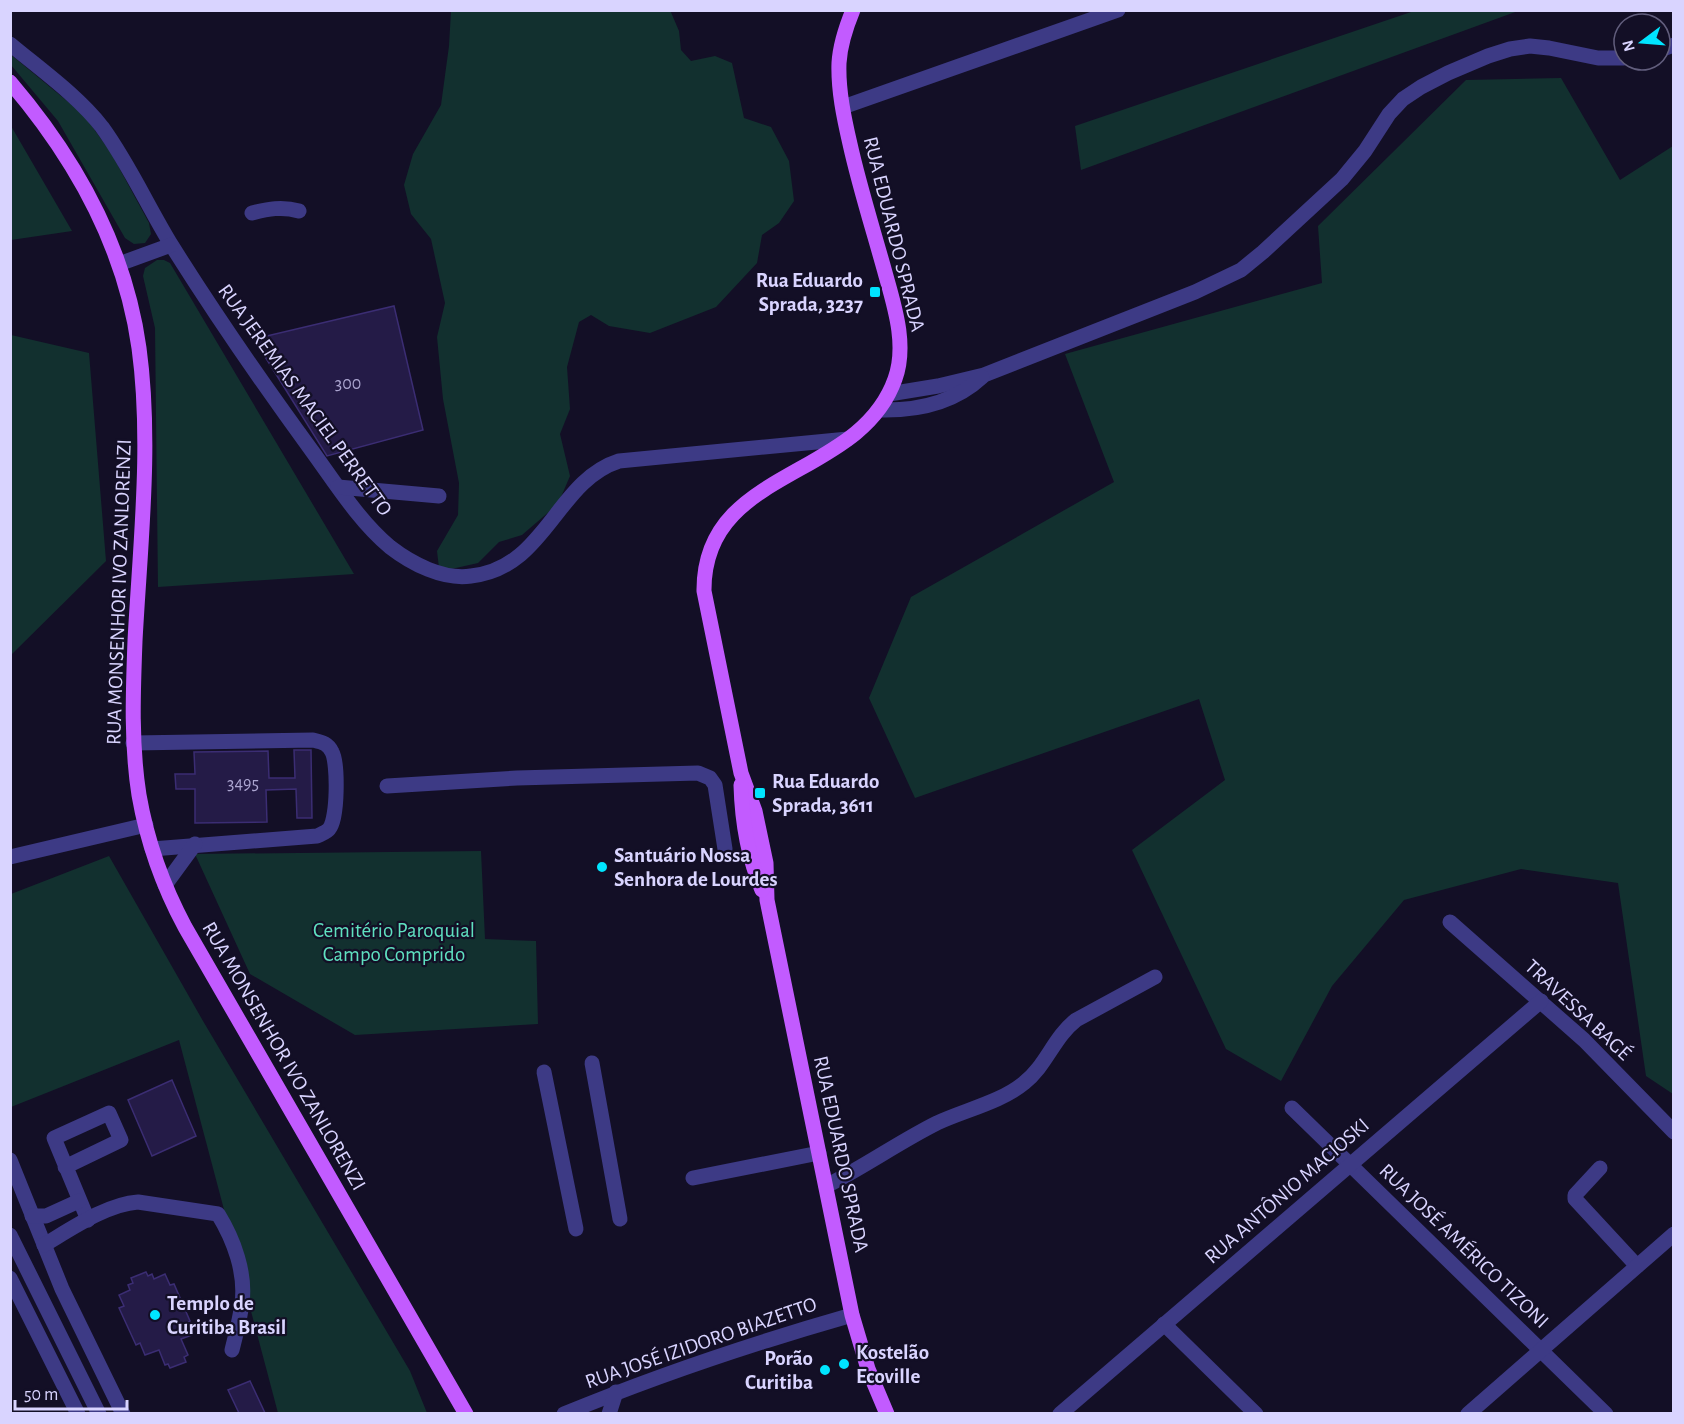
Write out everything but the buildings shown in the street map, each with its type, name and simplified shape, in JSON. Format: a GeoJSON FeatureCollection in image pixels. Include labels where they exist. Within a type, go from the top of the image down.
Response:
{"type":"FeatureCollection","features":[{"type":"Feature","properties":{"kind":"main road","name":"RUA EDUARDO SPRADA"},"geometry":{"type":"LineString","coordinates":[[853,10],[843,39],[839,62],[839,84],[854,158],[898,324],[900,360],[896,377],[879,410],[862,429],[755,495],[729,517],[716,534],[708,552],[704,572],[704,591],[741,773],[755,811],[764,852],[766,900],[852,1315],[868,1369],[887,1413]]}},
{"type":"Feature","properties":{"kind":"main road","name":"RUA MONSENHOR IVO ZANLORENZI"},"geometry":{"type":"LineString","coordinates":[[10,82],[69,160],[100,217],[119,264],[136,329],[144,400],[144,463],[133,688],[133,743],[139,795],[152,849],[165,885],[185,927],[466,1413]]}},
{"type":"Feature","properties":{"kind":"street"},"geometry":{"type":"LineString","coordinates":[[843,107],[1118,10]]}},
{"type":"Feature","properties":{"kind":"street","name":"RUA JEREMIAS MACIEL PERRETTO"},"geometry":{"type":"LineString","coordinates":[[10,44],[87,110],[101,126],[171,245],[225,329],[338,487],[375,532],[405,558],[455,577],[490,572],[521,555],[539,538],[580,486],[606,465],[633,459],[848,439]]}},
{"type":"Feature","properties":{"kind":"street"},"geometry":{"type":"LineString","coordinates":[[889,394],[984,375],[1195,292],[1241,270],[1342,179],[1365,151],[1389,114],[1403,99],[1430,82],[1488,56],[1530,46],[1598,58],[1612,58]]}},
{"type":"Feature","properties":{"kind":"street"},"geometry":{"type":"LineString","coordinates":[[252,213],[273,208],[299,211]]}},
{"type":"Feature","properties":{"kind":"street"},"geometry":{"type":"LineString","coordinates":[[119,264],[171,245]]}},
{"type":"Feature","properties":{"kind":"street"},"geometry":{"type":"LineString","coordinates":[[879,410],[891,411],[939,403],[971,388],[984,375]]}},
{"type":"Feature","properties":{"kind":"street"},"geometry":{"type":"LineString","coordinates":[[338,487],[439,496]]}},
{"type":"Feature","properties":{"kind":"street"},"geometry":{"type":"LineString","coordinates":[[133,743],[313,740],[326,743],[336,762],[334,820],[329,830],[317,836],[152,849]]}},
{"type":"Feature","properties":{"kind":"street"},"geometry":{"type":"LineString","coordinates":[[387,786],[517,778],[698,773],[710,778],[715,785],[725,849]]}},
{"type":"Feature","properties":{"kind":"street"},"geometry":{"type":"LineString","coordinates":[[10,857],[146,825]]}},
{"type":"Feature","properties":{"kind":"street"},"geometry":{"type":"LineString","coordinates":[[165,885],[195,844]]}},
{"type":"Feature","properties":{"kind":"street","name":"TRAVESSA BAGÉ"},"geometry":{"type":"LineString","coordinates":[[1450,922],[1584,1040],[1674,1132]]}},
{"type":"Feature","properties":{"kind":"street"},"geometry":{"type":"LineString","coordinates":[[826,1186],[938,1123],[1011,1092],[1026,1082],[1038,1069],[1067,1027],[1155,977]]}},
{"type":"Feature","properties":{"kind":"street","name":"RUA ANTÔNIO MACIOSKI"},"geometry":{"type":"LineString","coordinates":[[1060,1413],[1541,1001]]}},
{"type":"Feature","properties":{"kind":"street"},"geometry":{"type":"LineString","coordinates":[[592,1063],[620,1219]]}},
{"type":"Feature","properties":{"kind":"street"},"geometry":{"type":"LineString","coordinates":[[544,1072],[576,1229]]}},
{"type":"Feature","properties":{"kind":"street","name":"RUA JOSÉ AMÉRICO TIZONI"},"geometry":{"type":"LineString","coordinates":[[1292,1108],[1606,1413]]}},
{"type":"Feature","properties":{"kind":"street"},"geometry":{"type":"LineString","coordinates":[[693,1178],[819,1153]]}},
{"type":"Feature","properties":{"kind":"street"},"geometry":{"type":"LineString","coordinates":[[10,1160],[75,1317],[123,1413]]}},
{"type":"Feature","properties":{"kind":"street"},"geometry":{"type":"LineString","coordinates":[[65,1167],[88,1220]]}},
{"type":"Feature","properties":{"kind":"street"},"geometry":{"type":"LineString","coordinates":[[1600,1168],[1575,1195],[1575,1199],[1637,1266]]}},
{"type":"Feature","properties":{"kind":"street"},"geometry":{"type":"LineString","coordinates":[[32,1216],[46,1215],[79,1201]]}},
{"type":"Feature","properties":{"kind":"street"},"geometry":{"type":"LineString","coordinates":[[44,1245],[88,1220],[127,1203],[138,1202],[218,1214],[231,1234],[243,1280],[242,1302],[232,1350]]}},
{"type":"Feature","properties":{"kind":"street"},"geometry":{"type":"LineString","coordinates":[[1468,1413],[1674,1234]]}},
{"type":"Feature","properties":{"kind":"street"},"geometry":{"type":"LineString","coordinates":[[10,1235],[99,1413]]}},
{"type":"Feature","properties":{"kind":"street"},"geometry":{"type":"LineString","coordinates":[[12,1285],[78,1413]]}},
{"type":"Feature","properties":{"kind":"street","name":"RUA JOSÉ IZIDORO BIAZETTO"},"geometry":{"type":"LineString","coordinates":[[564,1413],[728,1352],[852,1315]]}},
{"type":"Feature","properties":{"kind":"street"},"geometry":{"type":"LineString","coordinates":[[1164,1324],[1256,1413]]}},
{"type":"Feature","properties":{"kind":"street"},"geometry":{"type":"LineString","coordinates":[[609,1413],[616,1392]]}},
{"type":"Feature","properties":{"kind":"green space"},"geometry":{"type":"Polygon","coordinates":[[[670,10],[679,31],[681,50],[691,61],[715,56],[732,63],[744,118],[771,127],[789,161],[794,201],[779,223],[762,235],[757,263],[716,307],[650,333],[609,326],[591,315],[579,322],[567,367],[570,409],[560,434],[570,476],[558,504],[522,535],[499,542],[478,563],[447,570],[439,568],[437,551],[458,515],[459,483],[443,399],[437,337],[445,303],[431,239],[411,214],[404,185],[413,154],[441,105],[451,11],[670,10]]]}},
{"type":"Feature","properties":{"kind":"green space"},"geometry":{"type":"Polygon","coordinates":[[[1414,11],[1518,11],[1081,170],[1075,126],[1414,11]]]}},
{"type":"Feature","properties":{"kind":"green space"},"geometry":{"type":"Polygon","coordinates":[[[10,54],[84,115],[111,153],[149,223],[151,234],[145,243],[134,244],[125,238],[58,121],[11,65],[10,54]]]}},
{"type":"Feature","properties":{"kind":"green space"},"geometry":{"type":"Polygon","coordinates":[[[1561,78],[1620,180],[1673,146],[1673,1094],[1646,1076],[1618,883],[1521,869],[1404,900],[1332,986],[1281,1081],[1226,1049],[1132,850],[1225,780],[1199,699],[915,798],[869,698],[911,597],[1114,482],[1065,354],[1322,283],[1318,226],[1466,80],[1561,78]]]}},
{"type":"Feature","properties":{"kind":"green space"},"geometry":{"type":"Polygon","coordinates":[[[11,126],[72,231],[11,240],[11,126]]]}},
{"type":"Feature","properties":{"kind":"green space"},"geometry":{"type":"Polygon","coordinates":[[[157,260],[170,263],[354,574],[158,587],[155,328],[143,276],[145,268],[157,260]]]}},
{"type":"Feature","properties":{"kind":"green space"},"geometry":{"type":"Polygon","coordinates":[[[11,335],[89,353],[106,561],[11,655],[11,335]]]}},
{"type":"Feature","properties":{"kind":"green space","name":"Cemitério Paroquial Campo Comprido"},"geometry":{"type":"Polygon","coordinates":[[[481,851],[485,939],[536,941],[538,1024],[355,1035],[250,974],[195,854],[481,851]]]}},
{"type":"Feature","properties":{"kind":"green space"},"geometry":{"type":"Polygon","coordinates":[[[109,856],[203,1021],[410,1371],[427,1413],[278,1413],[179,1040],[11,1107],[11,894],[109,856]]]}},
{"type":"Feature","properties":{"kind":"place","name":"Rua Eduardo Sprada, 3237"},"geometry":{"type":"Point","coordinates":[875,292]}},
{"type":"Feature","properties":{"kind":"place","name":"Rua Eduardo Sprada, 3611"},"geometry":{"type":"Point","coordinates":[760,793]}},
{"type":"Feature","properties":{"kind":"place","name":"Santuário Nossa Senhora de Lourdes"},"geometry":{"type":"Point","coordinates":[602,867]}},
{"type":"Feature","properties":{"kind":"place","name":"Templo de Curitiba Brasil"},"geometry":{"type":"Point","coordinates":[155,1315]}},
{"type":"Feature","properties":{"kind":"place","name":"Kostelão Ecoville"},"geometry":{"type":"Point","coordinates":[844,1364]}},
{"type":"Feature","properties":{"kind":"place","name":"Porão Curitiba"},"geometry":{"type":"Point","coordinates":[825,1370]}}]}
